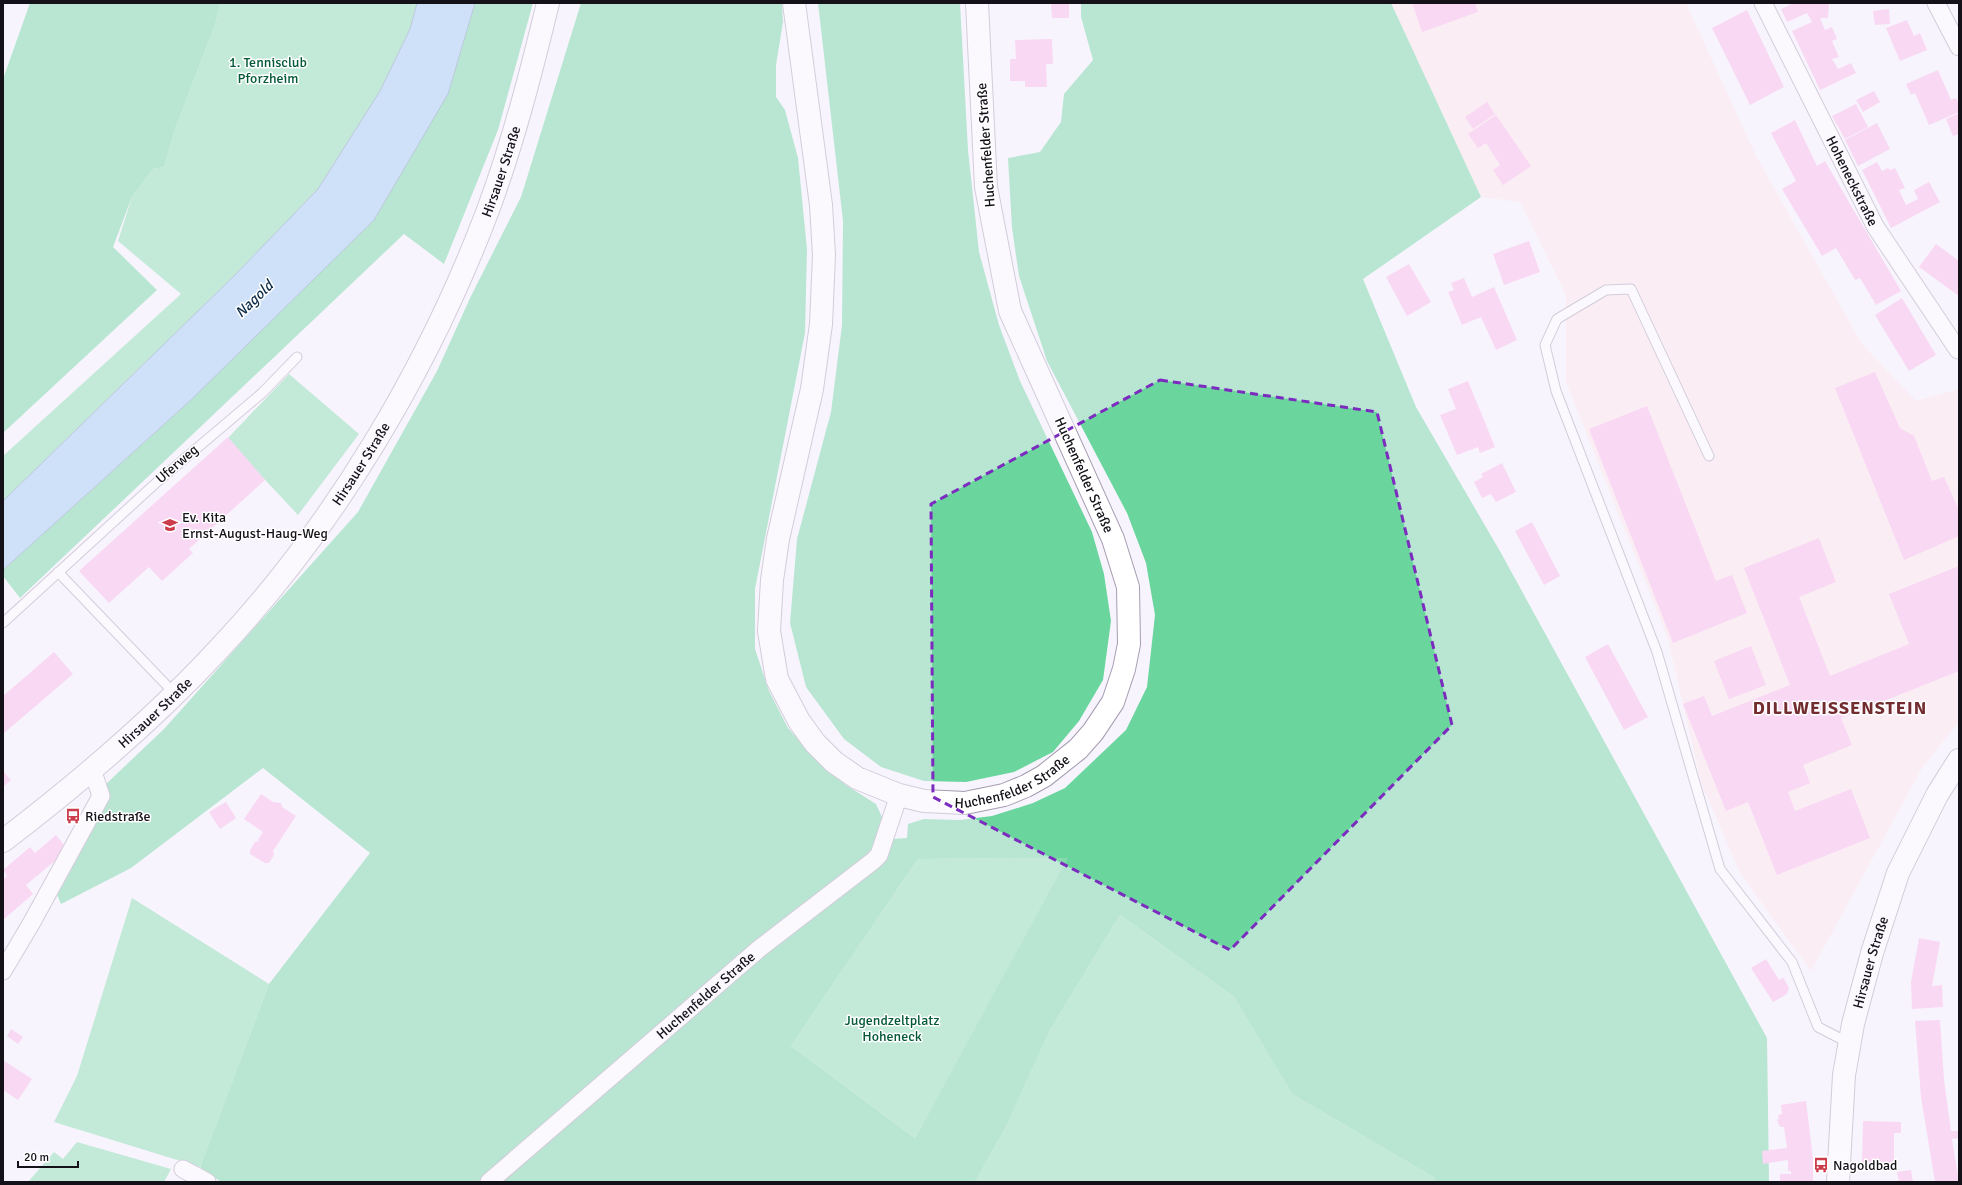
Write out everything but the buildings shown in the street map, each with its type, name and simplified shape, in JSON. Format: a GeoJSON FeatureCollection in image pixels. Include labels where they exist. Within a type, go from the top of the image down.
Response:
{"type":"FeatureCollection","features":[{"type":"Feature","properties":{"kind":"main road","name":"Hirsauer Straße"},"geometry":{"type":"LineString","coordinates":[[3,841],[92,769],[175,694],[219,649],[278,580],[345,486],[372,445],[402,393],[450,296],[488,210],[512,140],[548,3]]}},
{"type":"Feature","properties":{"kind":"main road","name":"Huchenfelder Straße"},"geometry":{"type":"LineString","coordinates":[[794,3],[821,205],[824,255],[821,324],[812,390],[778,539],[772,580],[769,632],[777,679],[799,721],[814,743],[834,762],[857,778],[899,795],[924,801],[965,803],[1004,795],[1044,776],[1078,749],[1093,732],[1113,702],[1124,669],[1129,644],[1128,587],[1114,539],[1010,311],[986,188],[977,3]]}},
{"type":"Feature","properties":{"kind":"main road","name":"Hirsauer Straße"},"geometry":{"type":"LineString","coordinates":[[1838,1182],[1842,1101],[1849,1043],[1872,952],[1898,872],[1937,795],[1959,760]]}},
{"type":"Feature","properties":{"kind":"street","name":"Hoheneckstraße"},"geometry":{"type":"LineString","coordinates":[[1763,3],[1875,226],[1959,350]]}},
{"type":"Feature","properties":{"kind":"street"},"geometry":{"type":"LineString","coordinates":[[1936,3],[1959,47]]}},
{"type":"Feature","properties":{"kind":"street"},"geometry":{"type":"LineString","coordinates":[[3,971],[32,922],[101,796],[92,769]]}},
{"type":"Feature","properties":{"kind":"street","name":"Huchenfelder Straße"},"geometry":{"type":"LineString","coordinates":[[489,1182],[760,948],[873,861],[879,855],[899,795]]}},
{"type":"Feature","properties":{"kind":"street"},"geometry":{"type":"LineString","coordinates":[[183,1169],[207,1182]]}},
{"type":"Feature","properties":{"kind":"lane"},"geometry":{"type":"LineString","coordinates":[[1709,456],[1631,289],[1606,290],[1557,319],[1545,345],[1556,391],[1657,652],[1720,869],[1792,962],[1818,1027],[1849,1043]]}},
{"type":"Feature","properties":{"kind":"lane","name":"Uferweg"},"geometry":{"type":"LineString","coordinates":[[3,623],[157,482],[262,393],[297,357]]}},
{"type":"Feature","properties":{"kind":"lane"},"geometry":{"type":"LineString","coordinates":[[58,572],[175,694]]}},
{"type":"Feature","properties":{"kind":"highlighted area"},"geometry":{"type":"Polygon","coordinates":[[[1160,380],[1377,412],[1452,725],[1230,950],[933,797],[931,504],[1160,380]]]}},
{"type":"Feature","properties":{"kind":"shaded area"},"geometry":{"type":"Polygon","coordinates":[[[1391,3],[1686,3],[1756,156],[1862,344],[1916,401],[1959,389],[1959,722],[1922,768],[1811,971],[1740,873],[1701,782],[1668,639],[1566,382],[1566,295],[1520,202],[1481,197],[1391,3]]]}},
{"type":"Feature","properties":{"kind":"green space"},"geometry":{"type":"Polygon","coordinates":[[[30,3],[220,3],[216,22],[175,129],[164,167],[153,169],[132,197],[113,247],[157,290],[3,433],[3,79],[30,3]]]}},
{"type":"Feature","properties":{"kind":"green space","name":"1. Tennisclub Pforzheim"},"geometry":{"type":"Polygon","coordinates":[[[220,3],[417,3],[410,29],[380,91],[318,189],[235,275],[3,501],[3,456],[181,294],[118,241],[132,197],[153,169],[164,167],[175,129],[216,22],[220,3]]]}},
{"type":"Feature","properties":{"kind":"green space"},"geometry":{"type":"Polygon","coordinates":[[[475,3],[533,3],[498,130],[444,264],[404,234],[20,598],[3,576],[3,570],[192,399],[448,94],[475,3]]]}},
{"type":"Feature","properties":{"kind":"green space"},"geometry":{"type":"Polygon","coordinates":[[[581,3],[782,3],[783,22],[776,65],[776,97],[785,110],[798,158],[807,249],[805,333],[755,589],[755,649],[769,691],[788,728],[820,764],[846,785],[876,804],[892,839],[907,838],[908,824],[924,819],[960,820],[992,816],[1033,803],[1065,788],[1126,730],[1147,687],[1155,615],[1146,563],[1127,513],[1047,361],[1019,276],[1012,228],[1008,158],[1040,152],[1061,122],[1064,94],[1093,60],[1081,17],[1081,3],[1391,3],[1481,197],[1363,279],[1416,407],[1501,553],[1767,1038],[1769,1182],[1433,1182],[1435,1178],[1292,1094],[1234,997],[1120,915],[1050,1030],[1007,1125],[975,1182],[221,1182],[200,1167],[269,984],[370,853],[263,768],[131,868],[61,904],[56,892],[110,794],[106,784],[164,729],[358,512],[437,371],[471,296],[521,197],[581,3]],[[1068,858],[918,859],[791,1046],[915,1138],[1068,858]]]}},
{"type":"Feature","properties":{"kind":"green space"},"geometry":{"type":"Polygon","coordinates":[[[818,3],[960,3],[968,150],[979,252],[999,325],[1020,381],[1092,532],[1104,574],[1111,621],[1103,680],[1079,721],[1053,752],[1014,772],[966,782],[924,781],[881,767],[844,739],[806,687],[790,623],[797,539],[831,412],[842,325],[843,221],[818,3]]]}},
{"type":"Feature","properties":{"kind":"green space"},"geometry":{"type":"Polygon","coordinates":[[[289,374],[359,434],[298,515],[227,439],[289,374]]]}},
{"type":"Feature","properties":{"kind":"green space","name":"Jugendzeltplatz Hoheneck"},"geometry":{"type":"Polygon","coordinates":[[[1069,858],[915,1138],[791,1046],[918,859],[1069,858]]]}},
{"type":"Feature","properties":{"kind":"green space"},"geometry":{"type":"Polygon","coordinates":[[[132,898],[269,984],[200,1167],[54,1122],[77,1076],[132,898]]]}},
{"type":"Feature","properties":{"kind":"green space"},"geometry":{"type":"Polygon","coordinates":[[[1120,915],[1234,997],[1292,1094],[1435,1178],[1433,1182],[975,1182],[1007,1125],[1050,1030],[1120,915]]]}},
{"type":"Feature","properties":{"kind":"green space"},"geometry":{"type":"Polygon","coordinates":[[[77,1142],[171,1169],[164,1182],[28,1182],[54,1152],[63,1159],[77,1142]]]}},
{"type":"Feature","properties":{"kind":"water","name":"Nagold"},"geometry":{"type":"Polygon","coordinates":[[[417,3],[475,3],[448,94],[374,220],[192,399],[3,570],[3,501],[235,275],[318,189],[380,91],[410,29],[417,3]]]}},
{"type":"Feature","properties":{"kind":"place","name":"Ev. Kita Ernst-August-Haug-Weg"},"geometry":{"type":"Point","coordinates":[170,525]}},
{"type":"Feature","properties":{"kind":"place","name":"Riedstraße"},"geometry":{"type":"Point","coordinates":[73,816]}},
{"type":"Feature","properties":{"kind":"place","name":"Nagoldbad"},"geometry":{"type":"Point","coordinates":[1821,1165]}},
{"type":"Feature","properties":{"kind":"district","name":"DILLWEISSENSTEIN"},"geometry":{"type":"Point","coordinates":[1840,708]}}]}
